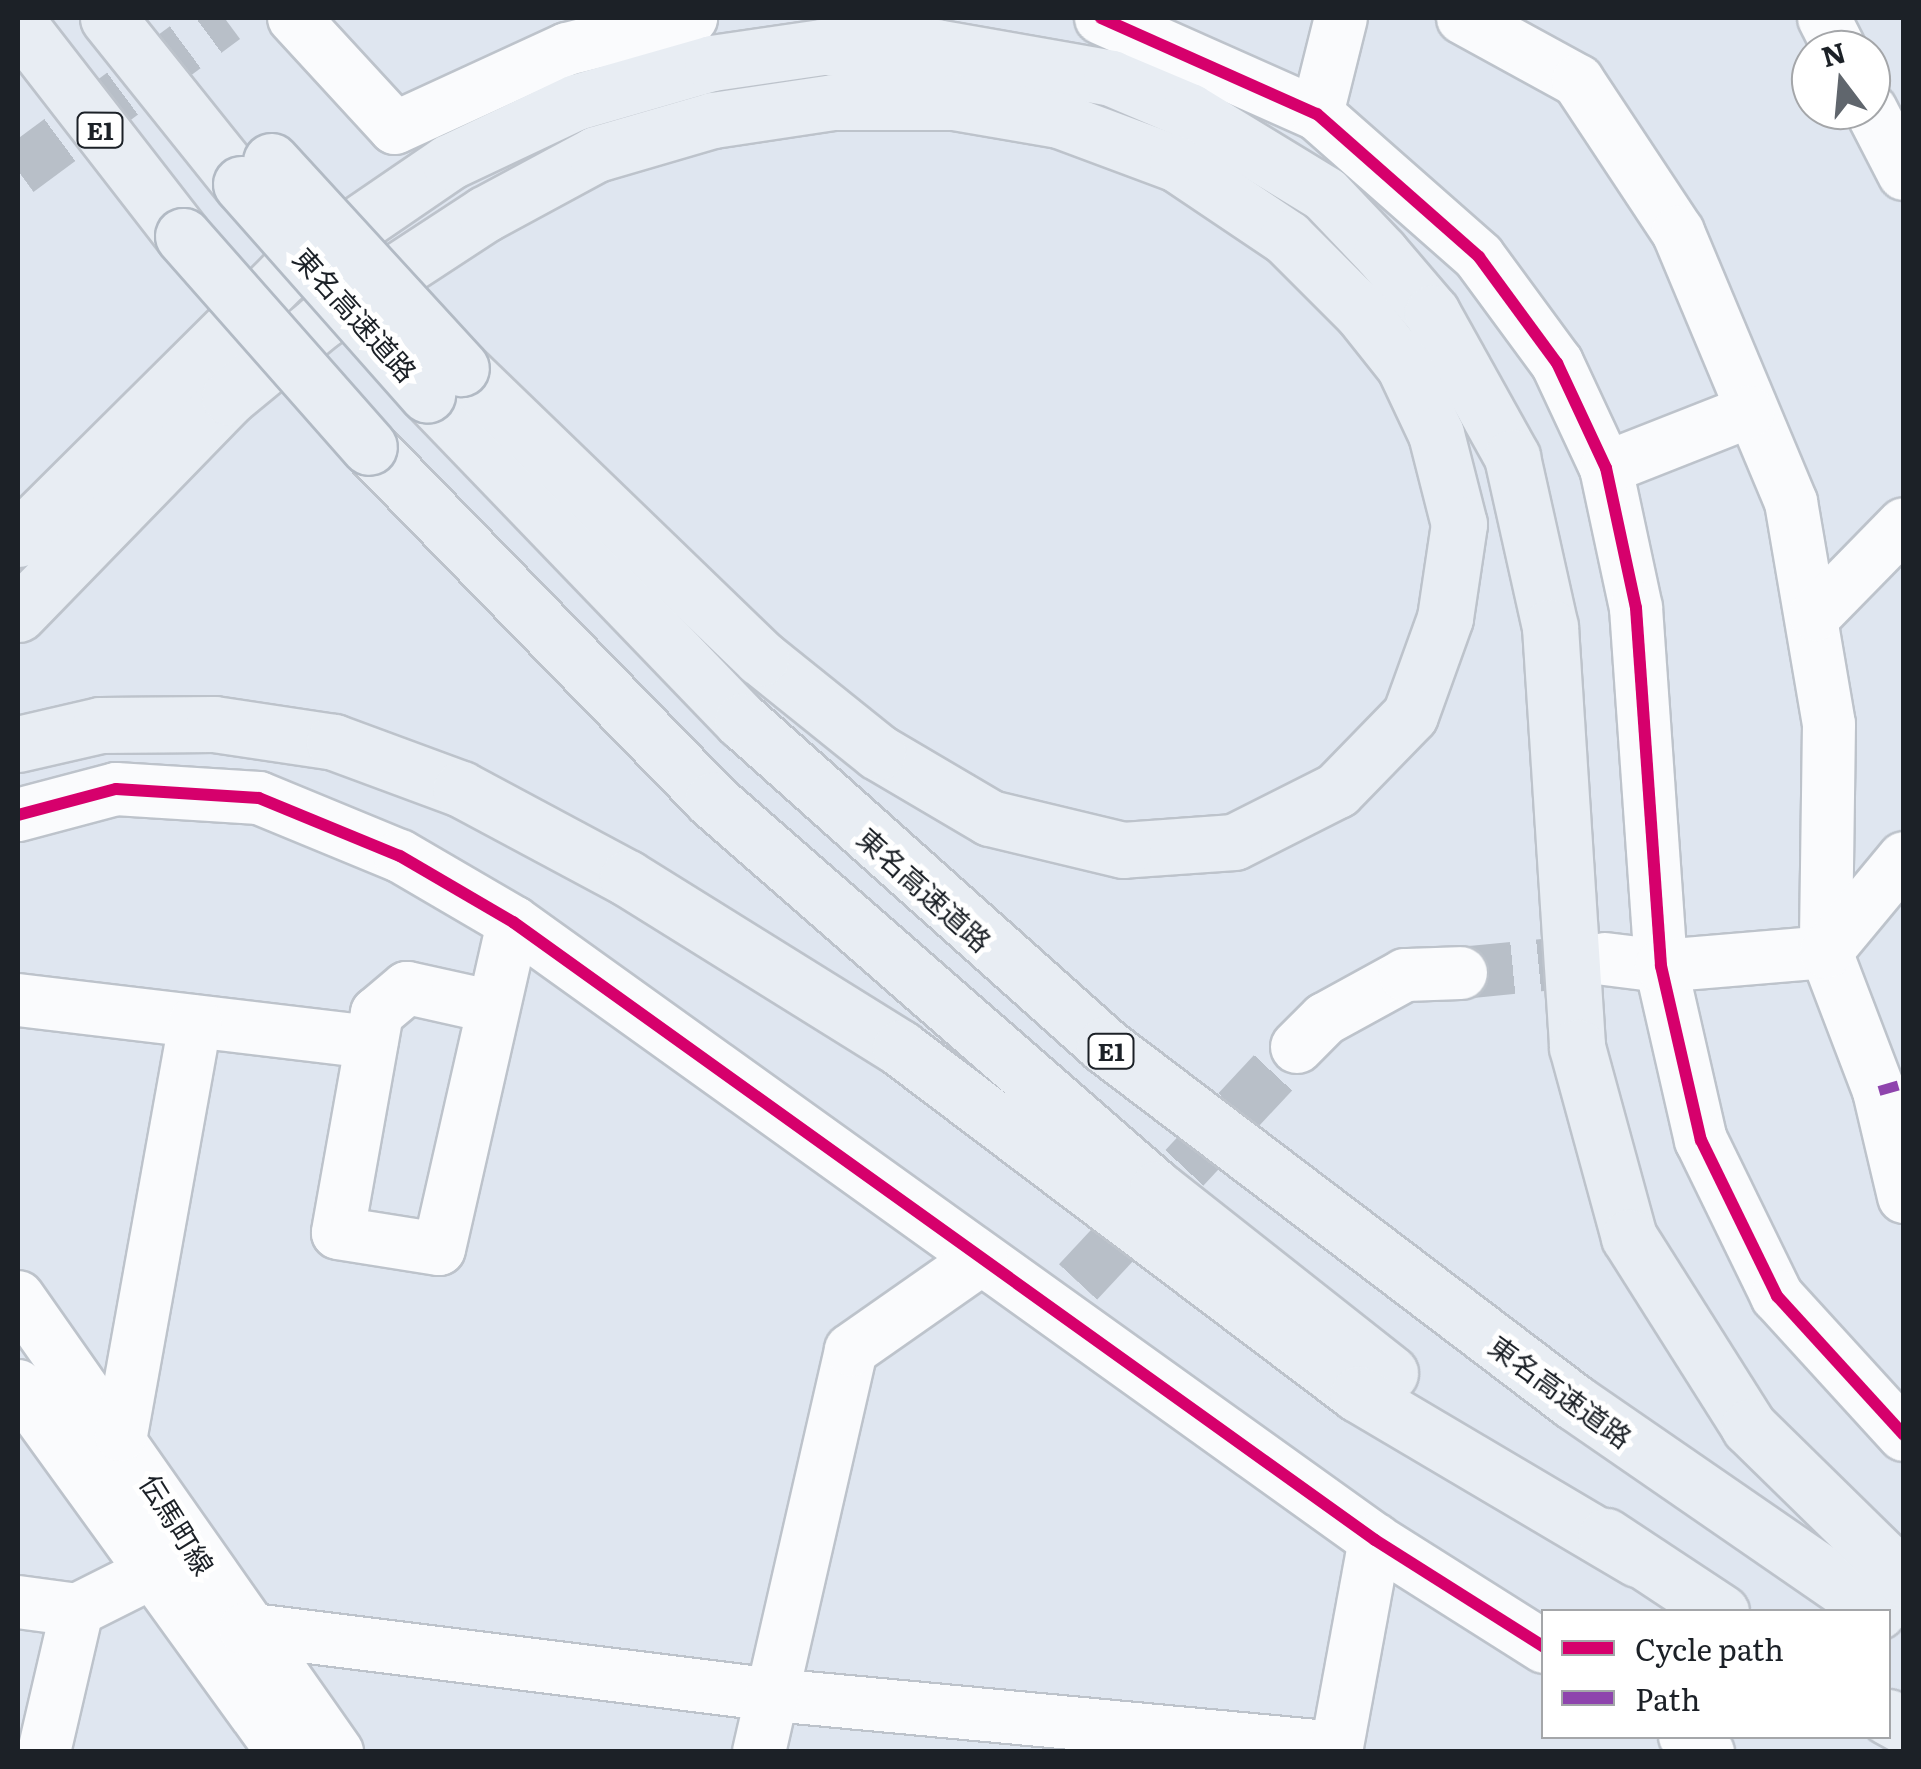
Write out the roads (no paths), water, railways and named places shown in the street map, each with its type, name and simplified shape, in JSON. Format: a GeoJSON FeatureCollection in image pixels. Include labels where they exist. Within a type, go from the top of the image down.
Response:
{"type":"FeatureCollection","features":[{"type":"Feature","properties":{"kind":"highway","name":"東名高速道路"},"geometry":{"type":"LineString","coordinates":[[108,18],[256,173],[444,381],[742,721],[1104,1046],[1558,1390],[1874,1609]]}},
{"type":"Feature","properties":{"kind":"highway"},"geometry":{"type":"LineString","coordinates":[[128,18],[256,173]]}},
{"type":"Feature","properties":{"kind":"highway","name":"E1"},"geometry":{"type":"LineString","coordinates":[[18,23],[183,236],[369,447],[712,800],[975,1035],[1157,1189],[1637,1559]]}},
{"type":"Feature","properties":{"kind":"highway"},"geometry":{"type":"LineString","coordinates":[[18,539],[284,275],[449,162],[576,102],[712,63],[822,47],[936,47],[1111,78],[1189,111],[1325,194],[1381,253],[1432,313],[1512,457],[1550,627],[1578,1047],[1630,1237],[1749,1427],[1904,1579]]}},
{"type":"Feature","properties":{"kind":"highway"},"geometry":{"type":"LineString","coordinates":[[18,614],[229,397],[320,322],[485,214],[596,154],[713,120],[833,102],[953,102],[1059,120],[1177,164],[1287,238],[1361,312],[1404,366],[1436,434],[1459,524],[1445,618],[1410,716],[1337,790],[1234,842],[1123,850],[990,818],[878,752],[761,658],[444,381]]}},
{"type":"Feature","properties":{"kind":"highway"},"geometry":{"type":"LineString","coordinates":[[18,744],[100,724],[214,724],[334,742],[461,789],[627,878],[900,1048],[1358,1394],[1716,1609]]}},
{"type":"Feature","properties":{"kind":"street"},"geometry":{"type":"LineString","coordinates":[[294,18],[395,128],[567,49],[691,18]]}},
{"type":"Feature","properties":{"kind":"street"},"geometry":{"type":"LineString","coordinates":[[1101,18],[1318,114],[1478,257],[1557,363],[1606,468],[1636,608],[1661,966],[1696,1121],[1727,1211],[1800,1327],[1904,1435]]}},
{"type":"Feature","properties":{"kind":"street"},"geometry":{"type":"LineString","coordinates":[[1318,114],[1340,18]]}},
{"type":"Feature","properties":{"kind":"street"},"geometry":{"type":"LineString","coordinates":[[1463,18],[1578,81],[1678,232],[1748,412],[1791,502],[1815,615],[1829,724],[1826,952],[1879,1091],[1904,1197]]}},
{"type":"Feature","properties":{"kind":"street"},"geometry":{"type":"LineString","coordinates":[[1881,130],[1904,174]]}},
{"type":"Feature","properties":{"kind":"street"},"geometry":{"type":"LineString","coordinates":[[1606,468],[1748,412]]}},
{"type":"Feature","properties":{"kind":"street"},"geometry":{"type":"LineString","coordinates":[[1815,615],[1904,524]]}},
{"type":"Feature","properties":{"kind":"street"},"geometry":{"type":"LineString","coordinates":[[18,815],[116,789],[260,798],[400,856],[513,922],[981,1259],[1070,1297],[1375,1540],[1541,1645]]}},
{"type":"Feature","properties":{"kind":"street"},"geometry":{"type":"LineString","coordinates":[[1605,958],[1661,966],[1826,952],[1904,858]]}},
{"type":"Feature","properties":{"kind":"street"},"geometry":{"type":"LineString","coordinates":[[494,1007],[406,988],[377,1013],[338,1234],[438,1249],[494,1007],[513,922]]}},
{"type":"Feature","properties":{"kind":"street"},"geometry":{"type":"LineString","coordinates":[[1298,1047],[1326,1019],[1405,975],[1460,973]]}},
{"type":"Feature","properties":{"kind":"street"},"geometry":{"type":"LineString","coordinates":[[18,1000],[372,1042]]}},
{"type":"Feature","properties":{"kind":"street"},"geometry":{"type":"LineString","coordinates":[[122,1435],[195,1022]]}},
{"type":"Feature","properties":{"kind":"street"},"geometry":{"type":"LineString","coordinates":[[758,1752],[851,1350],[981,1259]]}},
{"type":"Feature","properties":{"kind":"street","name":"伝馬町線"},"geometry":{"type":"LineString","coordinates":[[18,1297],[122,1435],[244,1629],[337,1752]]}},
{"type":"Feature","properties":{"kind":"street","name":"伝馬町線"},"geometry":{"type":"LineString","coordinates":[[18,1386],[284,1752]]}},
{"type":"Feature","properties":{"kind":"street"},"geometry":{"type":"LineString","coordinates":[[244,1629],[774,1695],[1336,1750],[1375,1540]]}},
{"type":"Feature","properties":{"kind":"street"},"geometry":{"type":"LineString","coordinates":[[18,1602],[77,1610],[151,1573]]}},
{"type":"Feature","properties":{"kind":"street"},"geometry":{"type":"LineString","coordinates":[[44,1752],[77,1610]]}},
{"type":"Feature","properties":{"kind":"tunnel"},"geometry":{"type":"LineString","coordinates":[[18,171],[225,18]]}},
{"type":"Feature","properties":{"kind":"tunnel"},"geometry":{"type":"LineString","coordinates":[[1461,973],[1605,959]]}},
{"type":"Feature","properties":{"kind":"tunnel"},"geometry":{"type":"LineString","coordinates":[[1078,1282],[1297,1047]]}}]}
